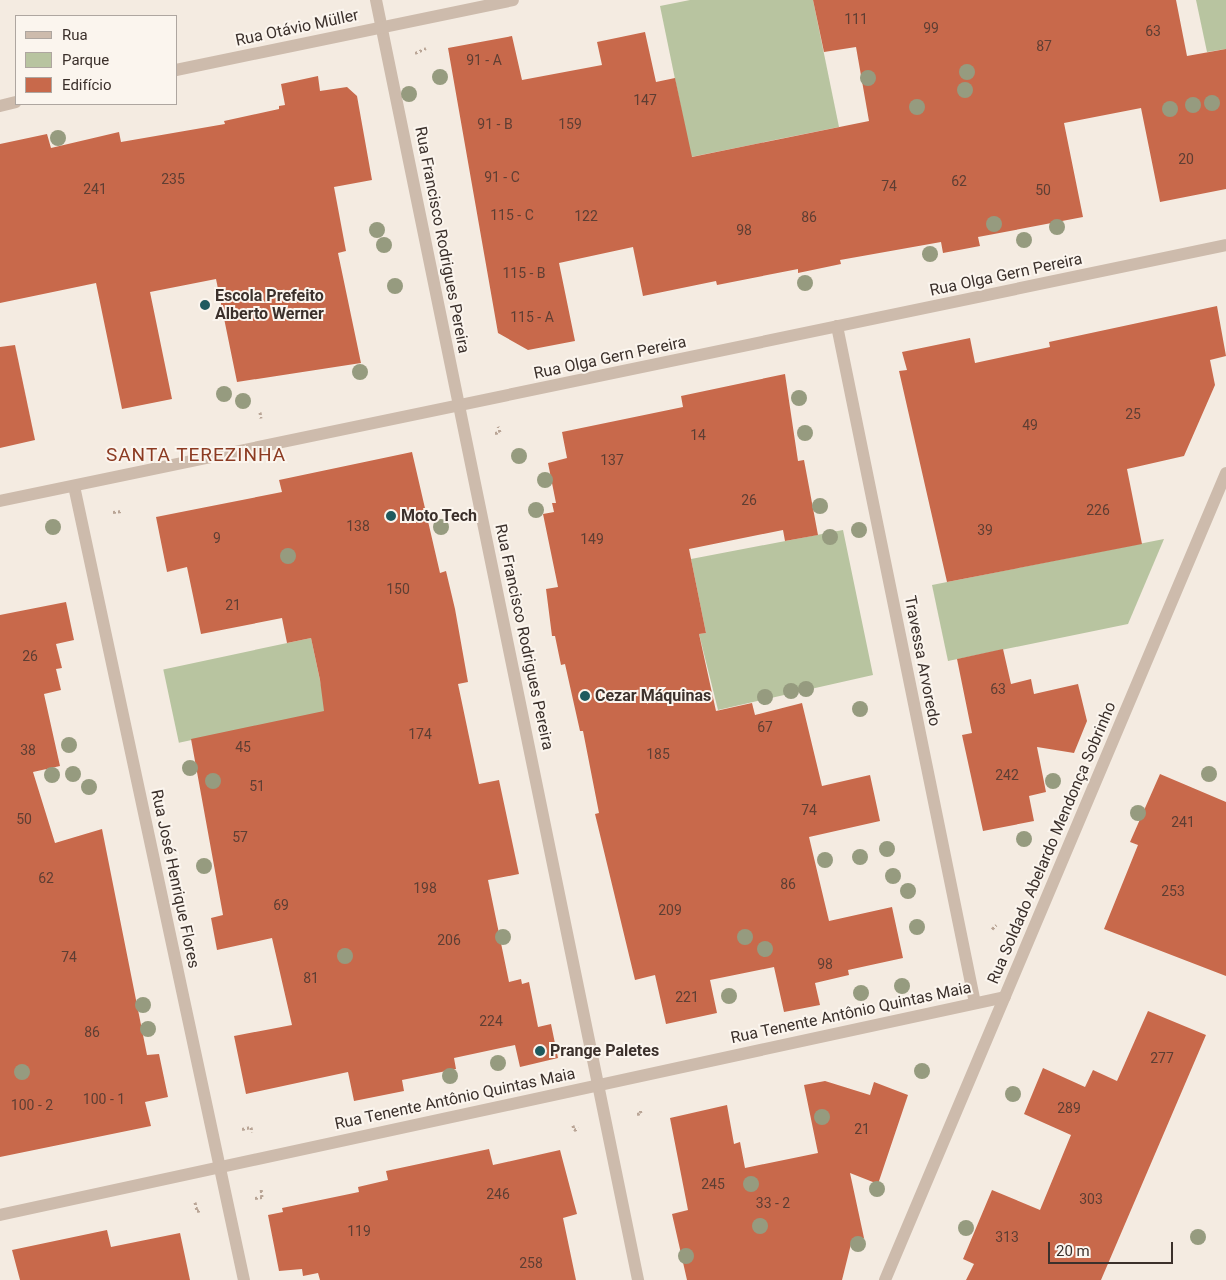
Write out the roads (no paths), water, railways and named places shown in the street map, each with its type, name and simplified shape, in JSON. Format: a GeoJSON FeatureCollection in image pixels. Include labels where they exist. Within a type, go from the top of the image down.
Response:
{"type":"FeatureCollection","features":[{"type":"Feature","properties":{"kind":"street","name":"Rua Francisco Rodrigues Pereira"},"geometry":{"type":"LineString","coordinates":[[376,0],[638,1280]]}},
{"type":"Feature","properties":{"kind":"street","name":"Rua Otávio Müller"},"geometry":{"type":"LineString","coordinates":[[178,70],[513,0]]}},
{"type":"Feature","properties":{"kind":"street"},"geometry":{"type":"LineString","coordinates":[[0,106],[15,102]]}},
{"type":"Feature","properties":{"kind":"street","name":"Rua Olga Gern Pereira"},"geometry":{"type":"LineString","coordinates":[[0,501],[1226,245]]}},
{"type":"Feature","properties":{"kind":"street","name":"Travessa Arvoredo"},"geometry":{"type":"LineString","coordinates":[[837,326],[975,1002]]}},
{"type":"Feature","properties":{"kind":"street","name":"Rua Soldado Abelardo Mendonça Sobrinho"},"geometry":{"type":"LineString","coordinates":[[885,1280],[1226,473]]}},
{"type":"Feature","properties":{"kind":"street","name":"Rua José Henrique Flores"},"geometry":{"type":"LineString","coordinates":[[74,486],[244,1280]]}},
{"type":"Feature","properties":{"kind":"street","name":"Rua Tenente Antônio Quintas Maia"},"geometry":{"type":"LineString","coordinates":[[0,1215],[1005,997]]}},
{"type":"Feature","properties":{"kind":"place","name":"Escola Prefeito Alberto Werner"},"geometry":{"type":"Point","coordinates":[205,305]}},
{"type":"Feature","properties":{"kind":"place","name":"Moto Tech"},"geometry":{"type":"Point","coordinates":[391,516]}},
{"type":"Feature","properties":{"kind":"place","name":"Cezar Máquinas"},"geometry":{"type":"Point","coordinates":[585,696]}},
{"type":"Feature","properties":{"kind":"place","name":"Prange Paletes"},"geometry":{"type":"Point","coordinates":[540,1051]}},
{"type":"Feature","properties":{"kind":"district","name":"SANTA TEREZINHA"},"geometry":{"type":"Point","coordinates":[196,455]}}]}
